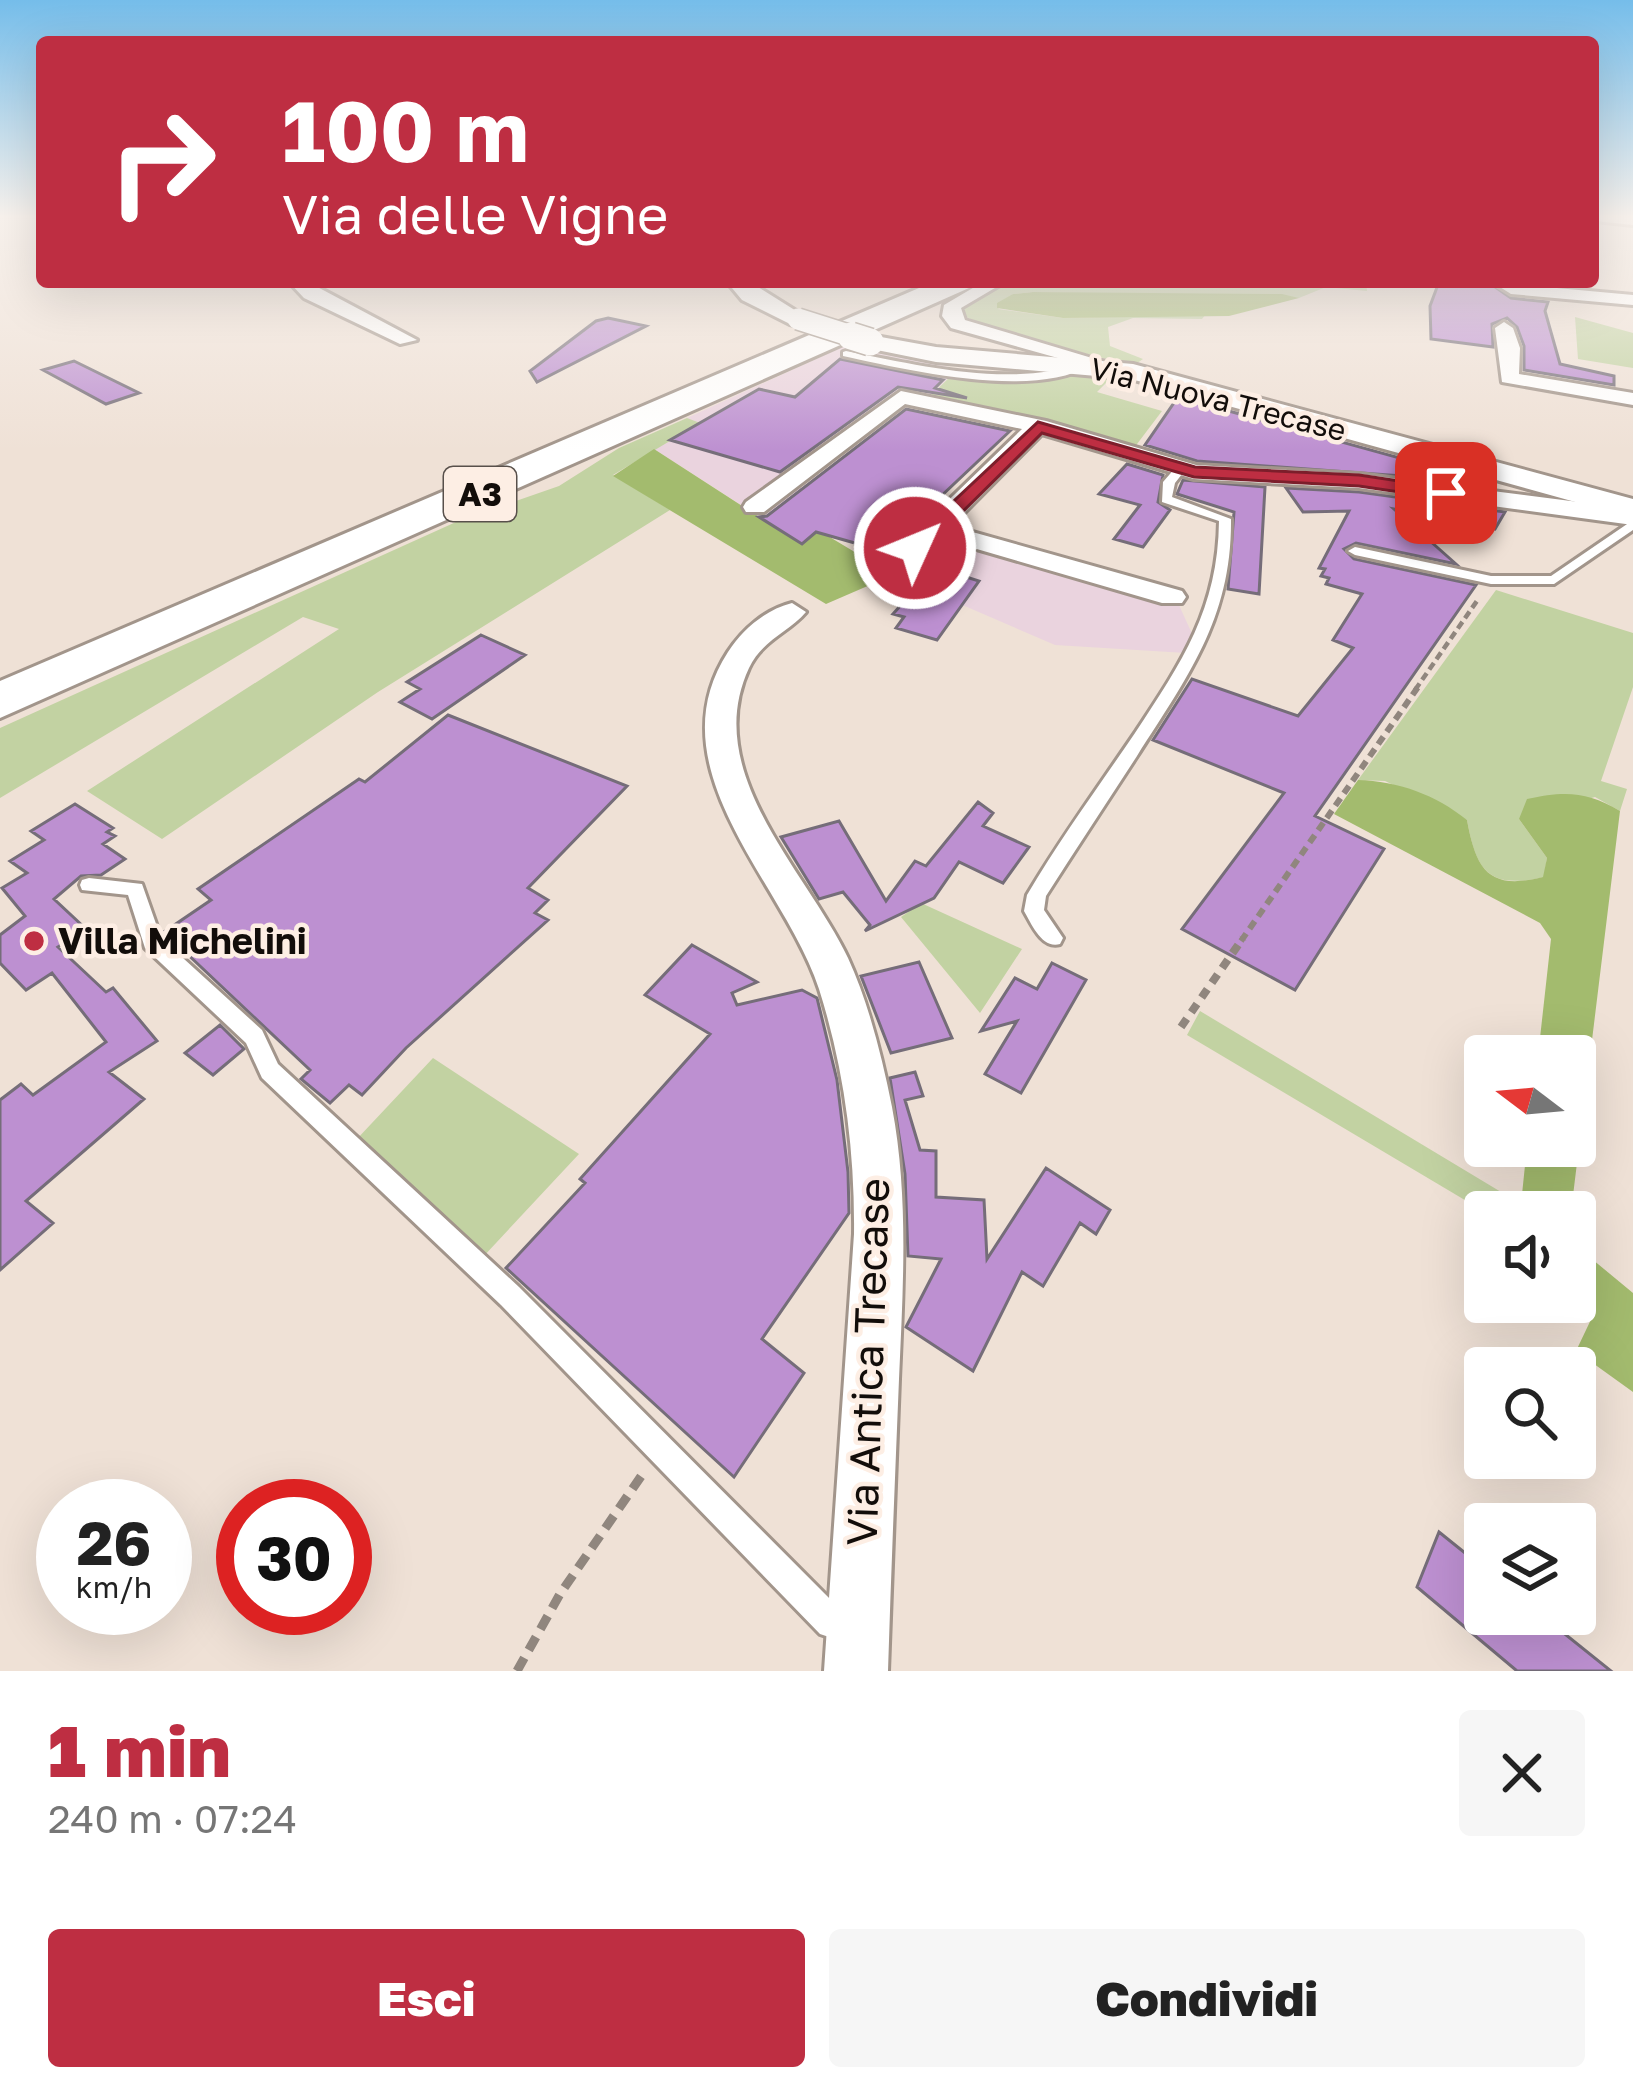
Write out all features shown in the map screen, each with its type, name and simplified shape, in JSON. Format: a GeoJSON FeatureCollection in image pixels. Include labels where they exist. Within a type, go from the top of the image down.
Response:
{"type":"FeatureCollection","features":[{"type":"Feature","properties":{"kind":"highway","name":"A3"},"geometry":{"type":"LineString","coordinates":[[0,670],[889,295]]}},
{"type":"Feature","properties":{"kind":"highway","name":"A3"},"geometry":{"type":"LineString","coordinates":[[0,701],[928,295]]}},
{"type":"Feature","properties":{"kind":"street"},"geometry":{"type":"LineString","coordinates":[[312,295],[407,340]]}},
{"type":"Feature","properties":{"kind":"street","name":"Via Nuova Trecase"},"geometry":{"type":"LineString","coordinates":[[749,295],[858,348],[949,359],[1066,360],[1122,370],[1633,517]]}},
{"type":"Feature","properties":{"kind":"street"},"geometry":{"type":"LineString","coordinates":[[970,295],[952,304],[955,321],[1066,360]]}},
{"type":"Feature","properties":{"kind":"street"},"geometry":{"type":"LineString","coordinates":[[1584,295],[1633,299]]}},
{"type":"Feature","properties":{"kind":"street"},"geometry":{"type":"LineString","coordinates":[[1504,328],[1510,347],[1509,378],[1633,399]]}},
{"type":"Feature","properties":{"kind":"street"},"geometry":{"type":"LineString","coordinates":[[755,507],[901,398],[1038,427],[1180,469],[1359,481],[1633,517]]}},
{"type":"Feature","properties":{"kind":"street"},"geometry":{"type":"LineString","coordinates":[[896,566],[1038,427]]}},
{"type":"Feature","properties":{"kind":"street"},"geometry":{"type":"LineString","coordinates":[[934,529],[1172,597]]}},
{"type":"Feature","properties":{"kind":"street","name":"Via Antica Trecase"},"geometry":{"type":"LineString","coordinates":[[792,612],[771,621],[743,645],[725,695],[722,743],[738,807],[838,985],[870,1109],[878,1195],[878,1281],[857,1650]]}},
{"type":"Feature","properties":{"kind":"lane"},"geometry":{"type":"LineString","coordinates":[[1053,938],[1034,911],[1037,895],[1208,626],[1221,572],[1225,519],[1166,499],[1169,482],[1180,469]]}},
{"type":"Feature","properties":{"kind":"lane"},"geometry":{"type":"LineString","coordinates":[[1355,551],[1491,580],[1554,580],[1633,517]]}},
{"type":"Feature","properties":{"kind":"lane"},"geometry":{"type":"LineString","coordinates":[[89,885],[135,889],[152,942],[254,1037],[270,1070],[510,1296],[857,1650]]}},
{"type":"Feature","properties":{"kind":"path"},"geometry":{"type":"LineString","coordinates":[[1181,1027],[1491,580]]}},
{"type":"Feature","properties":{"kind":"path"},"geometry":{"type":"LineString","coordinates":[[517,1671],[560,1594],[660,1449]]}},
{"type":"Feature","properties":{"kind":"shaded area"},"geometry":{"type":"Polygon","coordinates":[[[847,345],[958,369],[926,400],[898,394],[779,481],[850,504],[802,544],[654,449],[698,424],[687,418],[847,345]]]}},
{"type":"Feature","properties":{"kind":"shaded area"},"geometry":{"type":"Polygon","coordinates":[[[947,539],[1178,603],[1194,638],[1186,653],[1055,645],[893,575],[932,543],[947,539]]]}},
{"type":"Feature","properties":{"kind":"green space"},"geometry":{"type":"Polygon","coordinates":[[[985,295],[1012,295],[998,309],[1063,318],[1206,314],[1202,319],[1133,318],[1108,327],[1110,346],[1143,359],[1133,366],[992,329],[962,315],[967,304],[985,295]]]}},
{"type":"Feature","properties":{"kind":"green space"},"geometry":{"type":"Polygon","coordinates":[[[1011,295],[1299,298],[1229,316],[1063,318],[997,308],[997,303],[1011,295]]]}},
{"type":"Feature","properties":{"kind":"green space"},"geometry":{"type":"Polygon","coordinates":[[[1165,295],[1306,295],[1299,298],[1165,295]]]}},
{"type":"Feature","properties":{"kind":"green space"},"geometry":{"type":"Polygon","coordinates":[[[1575,317],[1633,333],[1633,368],[1578,359],[1575,317]]]}},
{"type":"Feature","properties":{"kind":"green space"},"geometry":{"type":"Polygon","coordinates":[[[1115,374],[1097,392],[1162,411],[1134,448],[1002,415],[987,406],[926,400],[952,375],[1052,379],[1115,374]]]}},
{"type":"Feature","properties":{"kind":"green space"},"geometry":{"type":"Polygon","coordinates":[[[687,418],[700,423],[613,475],[670,510],[378,692],[162,839],[87,791],[339,629],[303,617],[0,798],[0,728],[456,522],[559,486],[619,448],[687,418]]]}},
{"type":"Feature","properties":{"kind":"green space"},"geometry":{"type":"Polygon","coordinates":[[[654,449],[801,544],[818,530],[893,575],[826,604],[613,476],[654,449]]]}},
{"type":"Feature","properties":{"kind":"green space"},"geometry":{"type":"Polygon","coordinates":[[[1496,590],[1633,633],[1633,687],[1601,781],[1627,789],[1620,811],[1595,797],[1519,819],[1547,858],[1544,877],[1525,880],[1510,881],[1488,872],[1475,852],[1467,820],[1385,781],[1358,780],[1496,590]]]}},
{"type":"Feature","properties":{"kind":"green space"},"geometry":{"type":"Polygon","coordinates":[[[1358,780],[1402,787],[1467,820],[1475,852],[1488,872],[1509,881],[1524,881],[1543,877],[1547,858],[1519,819],[1527,799],[1575,794],[1620,811],[1593,1035],[1540,1035],[1551,939],[1540,923],[1334,814],[1358,780]]]}},
{"type":"Feature","properties":{"kind":"green space"},"geometry":{"type":"Polygon","coordinates":[[[921,903],[1022,949],[980,1013],[901,917],[921,903]]]}},
{"type":"Feature","properties":{"kind":"green space"},"geometry":{"type":"Polygon","coordinates":[[[1200,1011],[1499,1191],[1464,1191],[1464,1200],[1187,1035],[1200,1011]]]}},
{"type":"Feature","properties":{"kind":"green space"},"geometry":{"type":"Polygon","coordinates":[[[433,1058],[579,1154],[482,1258],[356,1140],[433,1058]]]}},
{"type":"Feature","properties":{"kind":"green space"},"geometry":{"type":"Polygon","coordinates":[[[1525,1167],[1576,1167],[1574,1191],[1523,1191],[1525,1167]]]}},
{"type":"Feature","properties":{"kind":"green space"},"geometry":{"type":"Polygon","coordinates":[[[1596,1262],[1633,1293],[1633,1392],[1596,1365],[1596,1347],[1578,1347],[1589,1323],[1596,1323],[1596,1262]]]}},
{"type":"Feature","properties":{"kind":"building"},"geometry":{"type":"Polygon","coordinates":[[[1434,295],[1507,295],[1548,302],[1545,311],[1560,364],[1614,376],[1614,385],[1524,370],[1524,346],[1517,327],[1507,318],[1492,324],[1493,347],[1431,339],[1434,295]]]}},
{"type":"Feature","properties":{"kind":"building"},"geometry":{"type":"Polygon","coordinates":[[[608,318],[646,326],[537,382],[530,371],[596,321],[608,318]]]}},
{"type":"Feature","properties":{"kind":"building"},"geometry":{"type":"Polygon","coordinates":[[[840,359],[943,380],[935,388],[967,398],[898,387],[780,472],[670,440],[759,389],[795,397],[840,359]]]}},
{"type":"Feature","properties":{"kind":"building"},"geometry":{"type":"Polygon","coordinates":[[[74,361],[139,393],[106,404],[43,370],[74,361]]]}},
{"type":"Feature","properties":{"kind":"building"},"geometry":{"type":"Polygon","coordinates":[[[1178,397],[1418,463],[1416,477],[1197,461],[1145,445],[1178,397]]]}},
{"type":"Feature","properties":{"kind":"building"},"geometry":{"type":"Polygon","coordinates":[[[906,409],[1010,431],[883,551],[816,532],[802,544],[759,517],[767,516],[906,409]]]}},
{"type":"Feature","properties":{"kind":"building"},"geometry":{"type":"Polygon","coordinates":[[[1127,464],[1163,475],[1158,502],[1170,510],[1143,547],[1114,539],[1140,505],[1099,494],[1127,464]]]}},
{"type":"Feature","properties":{"kind":"building"},"geometry":{"type":"Polygon","coordinates":[[[1183,480],[1265,487],[1259,594],[1228,589],[1234,512],[1177,494],[1183,480]]]}},
{"type":"Feature","properties":{"kind":"building"},"geometry":{"type":"Polygon","coordinates":[[[1286,488],[1359,492],[1505,512],[1495,529],[1394,509],[1456,564],[1356,543],[1344,549],[1354,559],[1476,585],[1315,816],[1384,849],[1295,990],[1182,929],[1284,793],[1153,740],[1192,679],[1298,716],[1353,648],[1333,640],[1362,594],[1326,584],[1329,578],[1321,576],[1325,569],[1319,568],[1349,511],[1303,512],[1286,488]]]}},
{"type":"Feature","properties":{"kind":"building"},"geometry":{"type":"Polygon","coordinates":[[[935,567],[979,581],[937,640],[896,628],[904,617],[893,614],[935,567]]]}},
{"type":"Feature","properties":{"kind":"building"},"geometry":{"type":"Polygon","coordinates":[[[481,635],[525,655],[432,719],[400,702],[420,689],[407,682],[481,635]]]}},
{"type":"Feature","properties":{"kind":"building"},"geometry":{"type":"Polygon","coordinates":[[[448,715],[627,786],[528,888],[548,900],[535,913],[548,920],[406,1048],[362,1095],[349,1085],[330,1103],[301,1079],[310,1070],[164,932],[211,900],[198,889],[359,779],[365,782],[448,715]]]}},
{"type":"Feature","properties":{"kind":"building"},"geometry":{"type":"Polygon","coordinates":[[[978,802],[993,813],[983,826],[1029,847],[1003,883],[959,862],[934,898],[865,931],[870,925],[843,892],[819,899],[781,837],[839,821],[886,901],[915,861],[926,866],[978,802]]]}},
{"type":"Feature","properties":{"kind":"building"},"geometry":{"type":"Polygon","coordinates":[[[75,804],[113,828],[107,832],[115,836],[103,844],[125,859],[101,875],[81,876],[54,899],[86,929],[58,947],[106,992],[113,988],[157,1041],[109,1072],[144,1099],[26,1201],[53,1223],[0,1270],[0,1100],[21,1084],[33,1095],[106,1042],[52,973],[26,990],[0,963],[0,935],[25,916],[2,888],[27,873],[10,861],[44,840],[31,831],[75,804]]]}},
{"type":"Feature","properties":{"kind":"building"},"geometry":{"type":"Polygon","coordinates":[[[692,945],[757,982],[732,993],[737,1005],[802,990],[817,998],[837,1080],[848,1172],[849,1213],[762,1339],[804,1373],[734,1477],[506,1268],[585,1183],[580,1179],[710,1034],[645,995],[692,945]]]}},
{"type":"Feature","properties":{"kind":"building"},"geometry":{"type":"Polygon","coordinates":[[[919,962],[952,1038],[891,1053],[861,976],[919,962]]]}},
{"type":"Feature","properties":{"kind":"building"},"geometry":{"type":"Polygon","coordinates":[[[1052,963],[1086,980],[1021,1093],[985,1074],[1017,1021],[981,1031],[1015,978],[1037,989],[1052,963]]]}},
{"type":"Feature","properties":{"kind":"building"},"geometry":{"type":"Polygon","coordinates":[[[220,1025],[244,1049],[213,1075],[185,1053],[220,1025]]]}},
{"type":"Feature","properties":{"kind":"building"},"geometry":{"type":"Polygon","coordinates":[[[915,1072],[923,1096],[905,1100],[920,1150],[936,1151],[936,1197],[984,1200],[987,1259],[1046,1168],[1110,1210],[1096,1234],[1080,1223],[1043,1286],[1022,1272],[973,1371],[906,1327],[941,1259],[908,1256],[905,1174],[890,1078],[915,1072]]]}},
{"type":"Feature","properties":{"kind":"building"},"geometry":{"type":"Polygon","coordinates":[[[1439,1532],[1464,1552],[1464,1626],[1417,1587],[1439,1532]]]}},
{"type":"Feature","properties":{"kind":"building"},"geometry":{"type":"Polygon","coordinates":[[[1474,1635],[1566,1635],[1611,1671],[1517,1671],[1474,1635]]]}},
{"type":"Feature","properties":{"kind":"place","name":"Villa Michelini"},"geometry":{"type":"Point","coordinates":[34,941]}},
{"type":"Feature","properties":{"kind":"route"},"geometry":{"type":"LineString","coordinates":[[915,548],[1038,427],[1194,472],[1359,481],[1446,493]]}}]}
